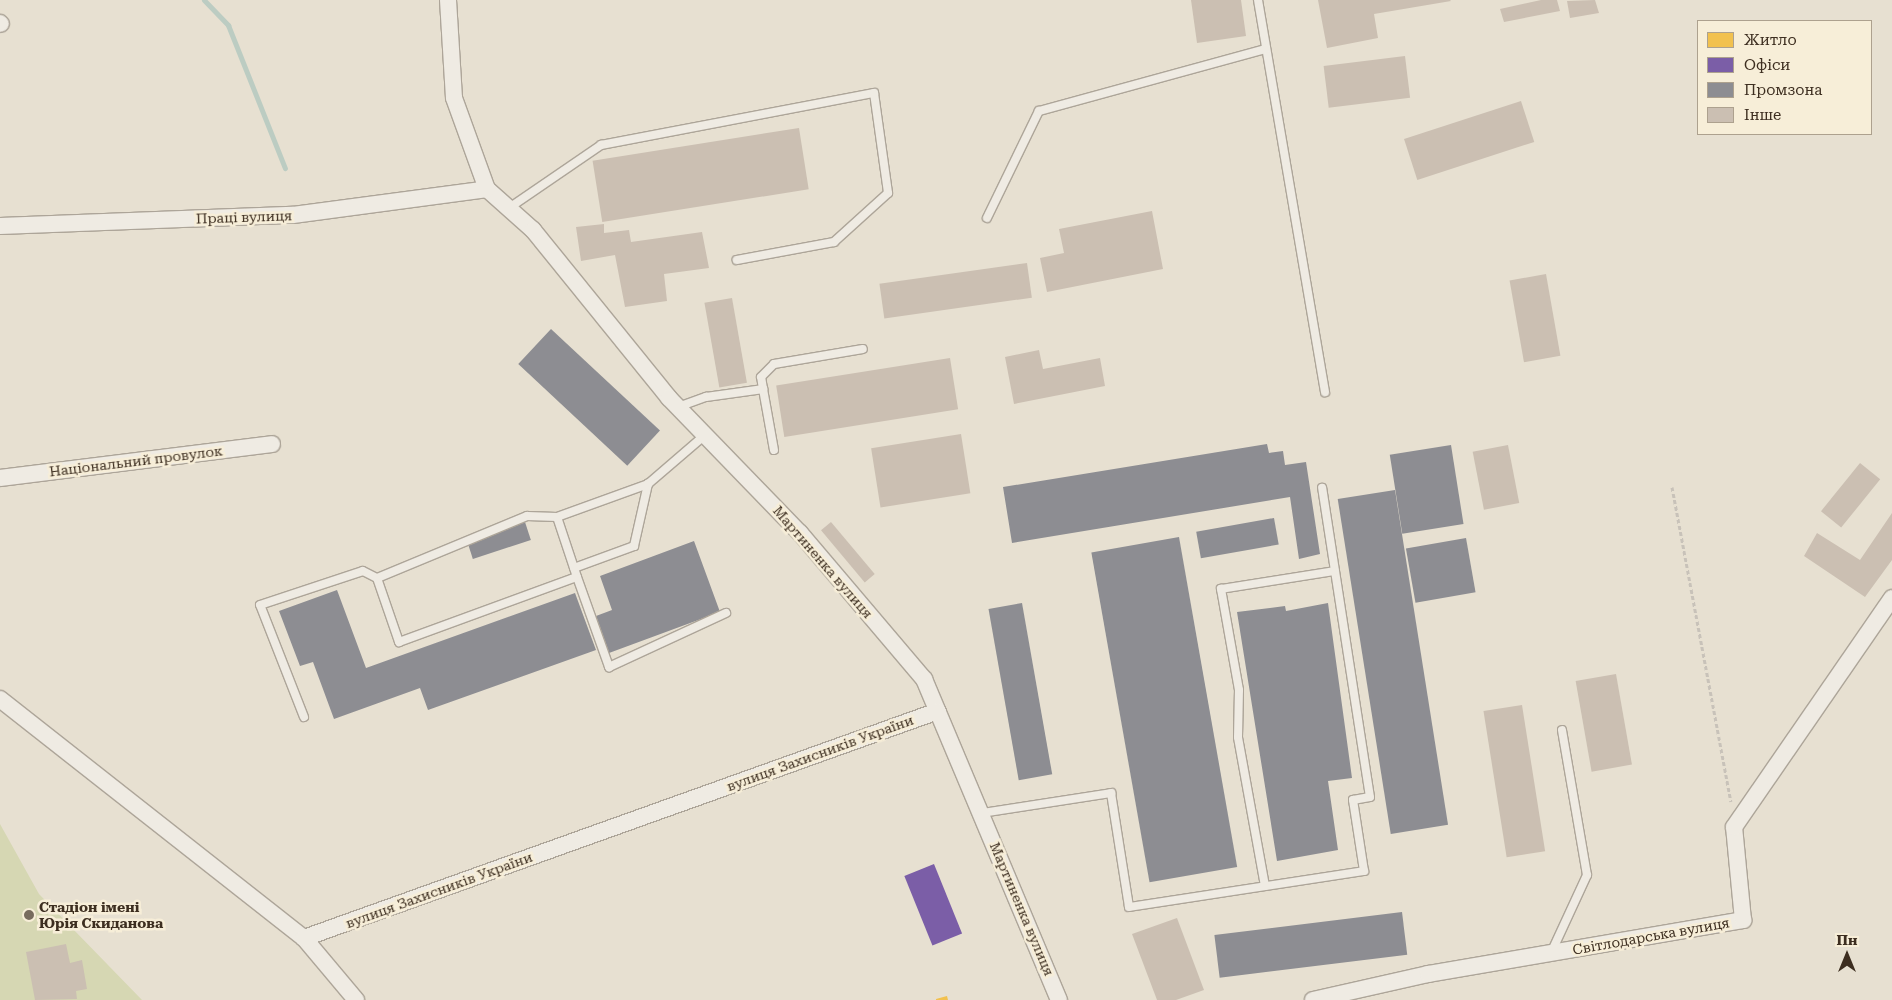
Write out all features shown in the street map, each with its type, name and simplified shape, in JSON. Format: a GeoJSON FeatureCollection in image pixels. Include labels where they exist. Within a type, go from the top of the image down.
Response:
{"type":"FeatureCollection","features":[{"type":"Feature","properties":{"kind":"street"},"geometry":{"type":"LineString","coordinates":[[448,0],[454,98],[487,189]]}},
{"type":"Feature","properties":{"kind":"street","name":"Мартиненка вулиця"},"geometry":{"type":"LineString","coordinates":[[487,189],[533,230],[678,407],[800,533],[924,679],[982,813],[1059,1000]]}},
{"type":"Feature","properties":{"kind":"street","name":"Праці вулиця"},"geometry":{"type":"LineString","coordinates":[[0,226],[293,215],[487,189]]}},
{"type":"Feature","properties":{"kind":"street","name":"Національний провулок"},"geometry":{"type":"LineString","coordinates":[[0,478],[272,444]]}},
{"type":"Feature","properties":{"kind":"street"},"geometry":{"type":"LineString","coordinates":[[1736,825],[1892,598]]}},
{"type":"Feature","properties":{"kind":"street"},"geometry":{"type":"LineString","coordinates":[[0,699],[304,938],[356,1000]]}},
{"type":"Feature","properties":{"kind":"street","name":"вулиця Захисників України"},"geometry":{"type":"LineString","coordinates":[[304,938],[938,711]]}},
{"type":"Feature","properties":{"kind":"street","name":"Світлодарська вулиця"},"geometry":{"type":"LineString","coordinates":[[1313,1000],[1551,953],[1743,920],[1736,825]]}},
{"type":"Feature","properties":{"kind":"lane"},"geometry":{"type":"LineString","coordinates":[[1258,0],[1325,392]]}},
{"type":"Feature","properties":{"kind":"lane"},"geometry":{"type":"LineString","coordinates":[[987,218],[1039,111],[1266,49]]}},
{"type":"Feature","properties":{"kind":"lane"},"geometry":{"type":"LineString","coordinates":[[509,208],[601,145],[874,93],[888,193],[834,242],[737,260]]}},
{"type":"Feature","properties":{"kind":"lane"},"geometry":{"type":"LineString","coordinates":[[774,450],[761,377],[774,364],[863,349]]}},
{"type":"Feature","properties":{"kind":"lane"},"geometry":{"type":"LineString","coordinates":[[678,407],[706,397],[763,389]]}},
{"type":"Feature","properties":{"kind":"lane"},"geometry":{"type":"LineString","coordinates":[[377,578],[527,516],[557,517],[648,484],[705,435]]}},
{"type":"Feature","properties":{"kind":"lane"},"geometry":{"type":"LineString","coordinates":[[574,568],[634,546],[648,484]]}},
{"type":"Feature","properties":{"kind":"lane"},"geometry":{"type":"LineString","coordinates":[[982,813],[1111,793],[1129,907],[1364,871],[1353,800],[1370,797],[1322,488]]}},
{"type":"Feature","properties":{"kind":"lane"},"geometry":{"type":"LineString","coordinates":[[557,517],[609,667],[726,613]]}},
{"type":"Feature","properties":{"kind":"lane"},"geometry":{"type":"LineString","coordinates":[[304,717],[260,605],[363,571],[377,578],[400,642],[577,578]]}},
{"type":"Feature","properties":{"kind":"lane"},"geometry":{"type":"LineString","coordinates":[[1265,886],[1238,737],[1239,690],[1221,589],[1335,571]]}},
{"type":"Feature","properties":{"kind":"lane"},"geometry":{"type":"LineString","coordinates":[[1551,953],[1586,875],[1562,730]]}},
{"type":"Feature","properties":{"kind":"path"},"geometry":{"type":"LineString","coordinates":[[1672,487],[1736,825]]}},
{"type":"Feature","properties":{"kind":"green space","name":"Стадiон імені Юрія Скиданова"},"geometry":{"type":"Polygon","coordinates":[[[0,824],[39,894],[142,1000],[0,1000],[0,824]]]}},
{"type":"Feature","properties":{"kind":"building: Житло"},"geometry":{"type":"Polygon","coordinates":[[[947,996],[948,1000],[936,1000],[936,999],[947,996]]]}},
{"type":"Feature","properties":{"kind":"building: Офіси"},"geometry":{"type":"Polygon","coordinates":[[[934,864],[962,934],[932,946],[904,876],[934,864]]]}},
{"type":"Feature","properties":{"kind":"building: Промзона"},"geometry":{"type":"Polygon","coordinates":[[[551,329],[660,431],[627,466],[518,364],[551,329]]]}},
{"type":"Feature","properties":{"kind":"building: Промзона"},"geometry":{"type":"Polygon","coordinates":[[[1267,444],[1269,453],[1283,451],[1285,465],[1306,462],[1320,554],[1299,559],[1290,497],[1012,543],[1003,487],[1267,444]]]}},
{"type":"Feature","properties":{"kind":"building: Промзона"},"geometry":{"type":"Polygon","coordinates":[[[1451,445],[1464,524],[1402,534],[1390,455],[1451,445]]]}},
{"type":"Feature","properties":{"kind":"building: Промзона"},"geometry":{"type":"Polygon","coordinates":[[[1395,490],[1448,825],[1391,834],[1338,499],[1395,490]]]}},
{"type":"Feature","properties":{"kind":"building: Промзона"},"geometry":{"type":"Polygon","coordinates":[[[1274,518],[1279,545],[1201,558],[1196,532],[1274,518]]]}},
{"type":"Feature","properties":{"kind":"building: Промзона"},"geometry":{"type":"Polygon","coordinates":[[[525,522],[531,540],[473,559],[467,541],[525,522]]]}},
{"type":"Feature","properties":{"kind":"building: Промзона"},"geometry":{"type":"Polygon","coordinates":[[[1179,537],[1237,867],[1150,882],[1091,552],[1179,537]]]}},
{"type":"Feature","properties":{"kind":"building: Промзона"},"geometry":{"type":"Polygon","coordinates":[[[1466,538],[1476,592],[1415,603],[1406,549],[1466,538]]]}},
{"type":"Feature","properties":{"kind":"building: Промзона"},"geometry":{"type":"Polygon","coordinates":[[[694,541],[720,612],[609,653],[596,616],[612,610],[600,576],[694,541]]]}},
{"type":"Feature","properties":{"kind":"building: Промзона"},"geometry":{"type":"Polygon","coordinates":[[[337,590],[366,668],[575,593],[596,650],[428,710],[420,688],[334,719],[313,662],[300,666],[279,611],[337,590]]]}},
{"type":"Feature","properties":{"kind":"building: Промзона"},"geometry":{"type":"Polygon","coordinates":[[[1022,603],[1052,774],[1019,780],[989,609],[1022,603]]]}},
{"type":"Feature","properties":{"kind":"building: Промзона"},"geometry":{"type":"Polygon","coordinates":[[[1328,603],[1352,778],[1328,781],[1338,850],[1277,861],[1237,612],[1285,606],[1286,611],[1328,603]]]}},
{"type":"Feature","properties":{"kind":"building: Промзона"},"geometry":{"type":"Polygon","coordinates":[[[1402,912],[1407,955],[1220,978],[1214,935],[1402,912]]]}},
{"type":"Feature","properties":{"kind":"building: Інше"},"geometry":{"type":"Polygon","coordinates":[[[1191,0],[1241,0],[1246,36],[1197,43],[1191,0]]]}},
{"type":"Feature","properties":{"kind":"building: Інше"},"geometry":{"type":"Polygon","coordinates":[[[1318,0],[1451,1],[1374,14],[1378,38],[1327,48],[1318,0]]]}},
{"type":"Feature","properties":{"kind":"building: Інше"},"geometry":{"type":"Polygon","coordinates":[[[1541,0],[1557,0],[1560,11],[1504,22],[1500,9],[1541,0]]]}},
{"type":"Feature","properties":{"kind":"building: Інше"},"geometry":{"type":"Polygon","coordinates":[[[1595,0],[1599,13],[1570,18],[1567,1],[1595,0]]]}},
{"type":"Feature","properties":{"kind":"building: Інше"},"geometry":{"type":"Polygon","coordinates":[[[1405,56],[1410,98],[1329,108],[1324,66],[1405,56]]]}},
{"type":"Feature","properties":{"kind":"building: Інше"},"geometry":{"type":"Polygon","coordinates":[[[1521,101],[1534,142],[1417,180],[1404,139],[1521,101]]]}},
{"type":"Feature","properties":{"kind":"building: Інше"},"geometry":{"type":"Polygon","coordinates":[[[799,128],[809,189],[602,222],[593,161],[799,128]]]}},
{"type":"Feature","properties":{"kind":"building: Інше"},"geometry":{"type":"Polygon","coordinates":[[[1152,211],[1163,269],[1047,292],[1040,258],[1064,253],[1059,229],[1152,211]]]}},
{"type":"Feature","properties":{"kind":"building: Інше"},"geometry":{"type":"Polygon","coordinates":[[[604,224],[604,233],[629,230],[631,242],[702,232],[709,268],[664,274],[667,301],[625,307],[615,255],[581,261],[576,227],[604,224]]]}},
{"type":"Feature","properties":{"kind":"building: Інше"},"geometry":{"type":"Polygon","coordinates":[[[1027,263],[1032,298],[884,318],[879,284],[1027,263]]]}},
{"type":"Feature","properties":{"kind":"building: Інше"},"geometry":{"type":"Polygon","coordinates":[[[1546,274],[1560,356],[1524,362],[1510,280],[1546,274]]]}},
{"type":"Feature","properties":{"kind":"building: Інше"},"geometry":{"type":"Polygon","coordinates":[[[732,298],[747,383],[719,388],[704,303],[732,298]]]}},
{"type":"Feature","properties":{"kind":"building: Інше"},"geometry":{"type":"Polygon","coordinates":[[[1039,350],[1043,369],[1100,358],[1105,386],[1014,404],[1005,357],[1039,350]]]}},
{"type":"Feature","properties":{"kind":"building: Інше"},"geometry":{"type":"Polygon","coordinates":[[[950,358],[958,409],[784,437],[776,386],[950,358]]]}},
{"type":"Feature","properties":{"kind":"building: Інше"},"geometry":{"type":"Polygon","coordinates":[[[961,434],[970,493],[881,507],[871,448],[961,434]]]}},
{"type":"Feature","properties":{"kind":"building: Інше"},"geometry":{"type":"Polygon","coordinates":[[[1508,445],[1519,503],[1484,510],[1473,452],[1508,445]]]}},
{"type":"Feature","properties":{"kind":"building: Інше"},"geometry":{"type":"Polygon","coordinates":[[[1860,463],[1880,479],[1841,528],[1821,511],[1860,463]]]}},
{"type":"Feature","properties":{"kind":"building: Інше"},"geometry":{"type":"Polygon","coordinates":[[[1892,513],[1892,560],[1865,597],[1804,556],[1817,533],[1860,560],[1892,513]]]}},
{"type":"Feature","properties":{"kind":"building: Інше"},"geometry":{"type":"Polygon","coordinates":[[[831,522],[875,574],[865,582],[821,530],[831,522]]]}},
{"type":"Feature","properties":{"kind":"building: Інше"},"geometry":{"type":"Polygon","coordinates":[[[1616,674],[1632,765],[1592,772],[1576,681],[1616,674]]]}},
{"type":"Feature","properties":{"kind":"building: Інше"},"geometry":{"type":"Polygon","coordinates":[[[1522,705],[1545,851],[1507,857],[1483,711],[1522,705]]]}},
{"type":"Feature","properties":{"kind":"building: Інше"},"geometry":{"type":"Polygon","coordinates":[[[1177,918],[1204,990],[1176,1000],[1157,1000],[1132,934],[1177,918]]]}},
{"type":"Feature","properties":{"kind":"building: Інше"},"geometry":{"type":"Polygon","coordinates":[[[66,944],[70,963],[82,960],[87,989],[76,991],[77,999],[35,1000],[26,952],[66,944]]]}},
{"type":"Feature","properties":{"kind":"waterway"},"geometry":{"type":"LineString","coordinates":[[204,0],[228,25],[285,168]]}},
{"type":"Feature","properties":{"kind":"place","name":"Стадiон імені Юрія Скиданова"},"geometry":{"type":"Point","coordinates":[29,915]}}]}
